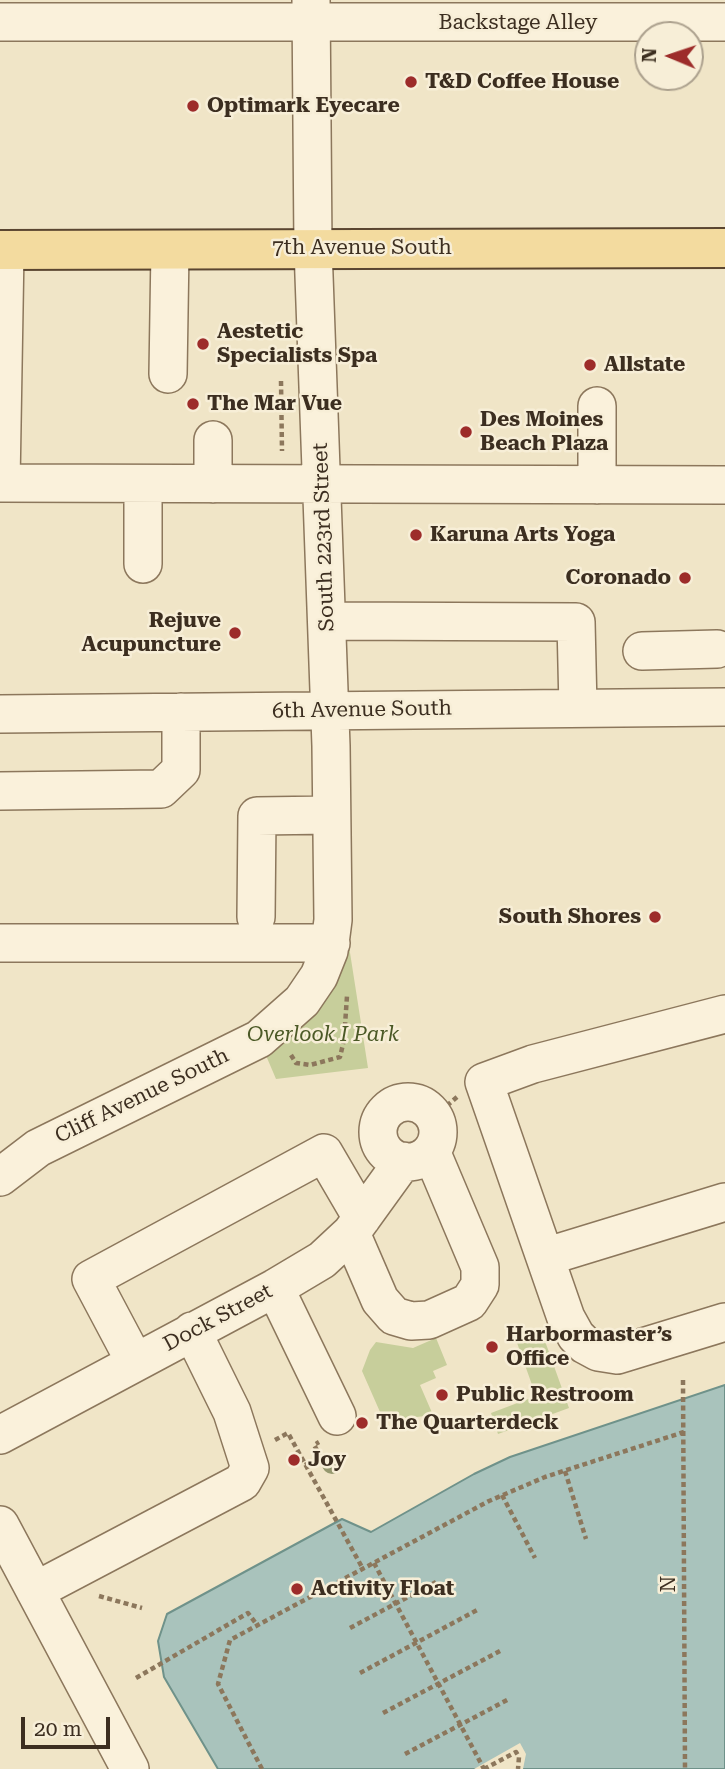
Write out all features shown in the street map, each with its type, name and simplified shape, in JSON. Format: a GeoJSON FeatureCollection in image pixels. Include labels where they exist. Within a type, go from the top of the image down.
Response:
{"type":"FeatureCollection","features":[{"type":"Feature","properties":{"kind":"main road","name":"7th Avenue South"},"geometry":{"type":"LineString","coordinates":[[3,250],[725,248]]}},
{"type":"Feature","properties":{"kind":"street","name":"Backstage Alley"},"geometry":{"type":"LineString","coordinates":[[0,22],[311,12],[725,22]]}},
{"type":"Feature","properties":{"kind":"street","name":"South 223rd Street"},"geometry":{"type":"LineString","coordinates":[[311,12],[313,248],[330,710],[331,815],[331,943],[313,987]]}},
{"type":"Feature","properties":{"kind":"street"},"geometry":{"type":"LineString","coordinates":[[3,250],[1,483],[725,485]]}},
{"type":"Feature","properties":{"kind":"street"},"geometry":{"type":"LineString","coordinates":[[168,374],[170,250]]}},
{"type":"Feature","properties":{"kind":"street"},"geometry":{"type":"LineString","coordinates":[[597,406],[597,485]]}},
{"type":"Feature","properties":{"kind":"street"},"geometry":{"type":"LineString","coordinates":[[213,440],[213,484]]}},
{"type":"Feature","properties":{"kind":"street"},"geometry":{"type":"LineString","coordinates":[[143,484],[143,564]]}},
{"type":"Feature","properties":{"kind":"street"},"geometry":{"type":"LineString","coordinates":[[327,621],[576,622],[578,708]]}},
{"type":"Feature","properties":{"kind":"street"},"geometry":{"type":"LineString","coordinates":[[642,650],[721,650],[722,707]]}},
{"type":"Feature","properties":{"kind":"street","name":"6th Avenue South"},"geometry":{"type":"LineString","coordinates":[[0,714],[722,707]]}},
{"type":"Feature","properties":{"kind":"street"},"geometry":{"type":"LineString","coordinates":[[0,791],[161,789],[181,770],[181,712]]}},
{"type":"Feature","properties":{"kind":"street"},"geometry":{"type":"LineString","coordinates":[[256,917],[257,816],[331,815]]}},
{"type":"Feature","properties":{"kind":"street"},"geometry":{"type":"LineString","coordinates":[[0,943],[331,943]]}},
{"type":"Feature","properties":{"kind":"street","name":"Cliff Avenue South"},"geometry":{"type":"LineString","coordinates":[[0,1177],[38,1148],[259,1039],[302,1001],[313,987]]}},
{"type":"Feature","properties":{"kind":"street"},"geometry":{"type":"LineString","coordinates":[[725,1014],[533,1065],[484,1082],[570,1326],[585,1345],[598,1353],[627,1353],[725,1322]]}},
{"type":"Feature","properties":{"kind":"street"},"geometry":{"type":"LineString","coordinates":[[0,1149],[38,1148]]}},
{"type":"Feature","properties":{"kind":"street"},"geometry":{"type":"LineString","coordinates":[[135,1362],[91,1279],[324,1153],[356,1226]]}},
{"type":"Feature","properties":{"kind":"street","name":"Dock Street"},"geometry":{"type":"LineString","coordinates":[[0,1434],[275,1288],[321,1260],[356,1226],[417,1156],[480,1267],[480,1285],[469,1302],[429,1320],[411,1321],[394,1316],[380,1300],[356,1226]]}},
{"type":"Feature","properties":{"kind":"street"},"geometry":{"type":"LineString","coordinates":[[545,1257],[725,1202]]}},
{"type":"Feature","properties":{"kind":"street"},"geometry":{"type":"LineString","coordinates":[[275,1288],[337,1416]]}},
{"type":"Feature","properties":{"kind":"street"},"geometry":{"type":"LineString","coordinates":[[36,1591],[242,1482],[250,1468],[247,1457],[232,1412],[192,1331]]}},
{"type":"Feature","properties":{"kind":"street"},"geometry":{"type":"LineString","coordinates":[[0,1525],[130,1769]]}},
{"type":"Feature","properties":{"kind":"path"},"geometry":{"type":"LineString","coordinates":[[281,382],[282,485]]}},
{"type":"Feature","properties":{"kind":"path","name":"N"},"geometry":{"type":"LineString","coordinates":[[683,1380],[685,1769]]}},
{"type":"Feature","properties":{"kind":"path"},"geometry":{"type":"LineString","coordinates":[[262,1769],[218,1684],[230,1640],[502,1495],[684,1432]]}},
{"type":"Feature","properties":{"kind":"path"},"geometry":{"type":"LineString","coordinates":[[247,1457],[288,1433],[363,1569]]}},
{"type":"Feature","properties":{"kind":"path"},"geometry":{"type":"LineString","coordinates":[[565,1471],[586,1539]]}},
{"type":"Feature","properties":{"kind":"path"},"geometry":{"type":"LineString","coordinates":[[502,1495],[535,1558]]}},
{"type":"Feature","properties":{"kind":"path"},"geometry":{"type":"LineString","coordinates":[[374,1563],[484,1769],[516,1752],[519,1757],[518,1769]]}},
{"type":"Feature","properties":{"kind":"path"},"geometry":{"type":"LineString","coordinates":[[350,1628],[436,1582]]}},
{"type":"Feature","properties":{"kind":"path"},"geometry":{"type":"LineString","coordinates":[[360,1673],[479,1609]]}},
{"type":"Feature","properties":{"kind":"path"},"geometry":{"type":"LineString","coordinates":[[136,1678],[248,1613],[257,1625]]}},
{"type":"Feature","properties":{"kind":"path"},"geometry":{"type":"LineString","coordinates":[[383,1713],[500,1651]]}},
{"type":"Feature","properties":{"kind":"path"},"geometry":{"type":"LineString","coordinates":[[405,1754],[509,1699]]}},
{"type":"Feature","properties":{"kind":"green space","name":"Overlook I Park"},"geometry":{"type":"Polygon","coordinates":[[[346,927],[368,1068],[276,1079],[259,1039],[346,927]]]}},
{"type":"Feature","properties":{"kind":"green space"},"geometry":{"type":"Polygon","coordinates":[[[541,1330],[569,1408],[498,1434],[491,1413],[536,1396],[516,1340],[541,1330]]]}},
{"type":"Feature","properties":{"kind":"green space"},"geometry":{"type":"Polygon","coordinates":[[[436,1338],[447,1365],[433,1371],[436,1378],[420,1385],[433,1415],[384,1421],[362,1371],[370,1350],[376,1342],[413,1348],[436,1338]]]}},
{"type":"Feature","properties":{"kind":"water"},"geometry":{"type":"Polygon","coordinates":[[[725,1385],[725,1769],[218,1769],[164,1677],[158,1641],[167,1614],[342,1519],[371,1532],[474,1474],[510,1457],[725,1385]]]}},
{"type":"Feature","properties":{"kind":"pier"},"geometry":{"type":"Polygon","coordinates":[[[520,1743],[526,1754],[523,1769],[474,1769],[520,1743]]]}},
{"type":"Feature","properties":{"kind":"place","name":"T&D Coffee House"},"geometry":{"type":"Point","coordinates":[411,82]}},
{"type":"Feature","properties":{"kind":"place","name":"Optimark Eyecare"},"geometry":{"type":"Point","coordinates":[193,106]}},
{"type":"Feature","properties":{"kind":"place","name":"Aestetic Specialists Spa"},"geometry":{"type":"Point","coordinates":[203,344]}},
{"type":"Feature","properties":{"kind":"place","name":"Allstate"},"geometry":{"type":"Point","coordinates":[590,365]}},
{"type":"Feature","properties":{"kind":"place","name":"The Mar Vue"},"geometry":{"type":"Point","coordinates":[193,404]}},
{"type":"Feature","properties":{"kind":"place","name":"Des Moines Beach Plaza"},"geometry":{"type":"Point","coordinates":[466,432]}},
{"type":"Feature","properties":{"kind":"place","name":"Karuna Arts Yoga"},"geometry":{"type":"Point","coordinates":[416,535]}},
{"type":"Feature","properties":{"kind":"place","name":"Coronado"},"geometry":{"type":"Point","coordinates":[685,578]}},
{"type":"Feature","properties":{"kind":"place","name":"Rejuve Acupuncture"},"geometry":{"type":"Point","coordinates":[235,633]}},
{"type":"Feature","properties":{"kind":"place","name":"South Shores"},"geometry":{"type":"Point","coordinates":[655,917]}},
{"type":"Feature","properties":{"kind":"place","name":"Harbormaster’s Office"},"geometry":{"type":"Point","coordinates":[492,1347]}},
{"type":"Feature","properties":{"kind":"place","name":"Public Restroom"},"geometry":{"type":"Point","coordinates":[442,1395]}},
{"type":"Feature","properties":{"kind":"place","name":"The Quarterdeck"},"geometry":{"type":"Point","coordinates":[362,1423]}},
{"type":"Feature","properties":{"kind":"place","name":"Joy"},"geometry":{"type":"Point","coordinates":[294,1460]}},
{"type":"Feature","properties":{"kind":"place","name":"Activity Float"},"geometry":{"type":"Point","coordinates":[297,1589]}}]}
